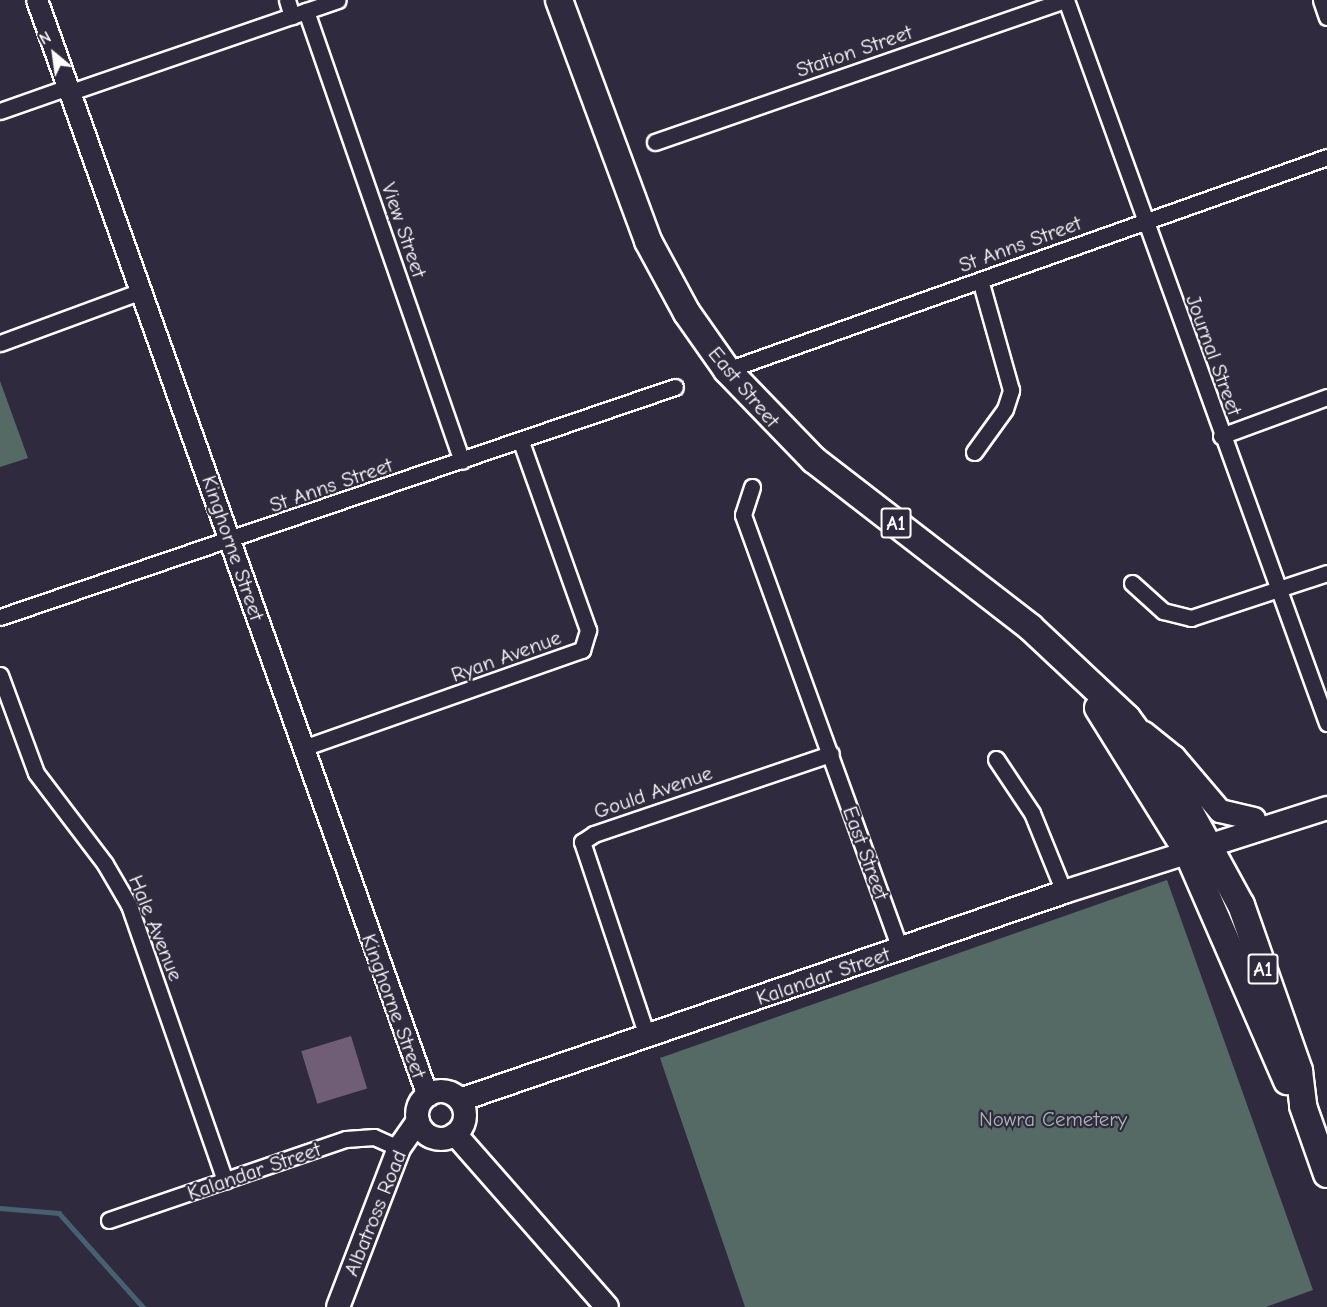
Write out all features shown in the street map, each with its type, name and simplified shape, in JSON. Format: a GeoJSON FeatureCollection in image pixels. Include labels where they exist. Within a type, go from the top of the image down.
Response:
{"type":"FeatureCollection","features":[{"type":"Feature","properties":{"kind":"highway","name":"East Street"},"geometry":{"type":"LineString","coordinates":[[559,0],[648,241],[687,313],[727,370],[814,460],[999,600],[1127,718],[1202,845]]}},
{"type":"Feature","properties":{"kind":"highway","name":"East Street"},"geometry":{"type":"LineString","coordinates":[[1071,668],[1202,845]]}},
{"type":"Feature","properties":{"kind":"highway","name":"A1"},"geometry":{"type":"LineString","coordinates":[[1202,845],[1283,1076],[1304,1106],[1327,1174]]}},
{"type":"Feature","properties":{"kind":"main road"},"geometry":{"type":"LineString","coordinates":[[1127,718],[1174,757],[1220,811],[1254,819]]}},
{"type":"Feature","properties":{"kind":"main road","name":"Kalandar Street"},"geometry":{"type":"LineString","coordinates":[[1202,845],[1254,819],[1327,794]]}},
{"type":"Feature","properties":{"kind":"main road","name":"Kalandar Street"},"geometry":{"type":"LineString","coordinates":[[460,1100],[1202,845],[1327,808]]}},
{"type":"Feature","properties":{"kind":"main road"},"geometry":{"type":"LineString","coordinates":[[448,1092],[460,1100],[464,1122],[455,1134],[430,1136],[418,1121],[419,1107],[428,1096],[448,1092]]}},
{"type":"Feature","properties":{"kind":"main road","name":"Albatross Road"},"geometry":{"type":"LineString","coordinates":[[338,1307],[399,1148],[418,1121]]}},
{"type":"Feature","properties":{"kind":"main road"},"geometry":{"type":"LineString","coordinates":[[455,1134],[607,1307]]}},
{"type":"Feature","properties":{"kind":"street","name":"Kinghorne Street"},"geometry":{"type":"LineString","coordinates":[[37,0],[428,1096]]}},
{"type":"Feature","properties":{"kind":"street","name":"View Street"},"geometry":{"type":"LineString","coordinates":[[287,0],[299,14],[462,461]]}},
{"type":"Feature","properties":{"kind":"street"},"geometry":{"type":"LineString","coordinates":[[0,111],[338,0]]}},
{"type":"Feature","properties":{"kind":"street","name":"Station Street"},"geometry":{"type":"LineString","coordinates":[[655,142],[1066,0]]}},
{"type":"Feature","properties":{"kind":"street","name":"Journal Street"},"geometry":{"type":"LineString","coordinates":[[1066,0],[1143,222],[1276,590],[1327,723]]}},
{"type":"Feature","properties":{"kind":"street"},"geometry":{"type":"LineString","coordinates":[[1321,0],[1327,17]]}},
{"type":"Feature","properties":{"kind":"street","name":"St Anns Street"},"geometry":{"type":"LineString","coordinates":[[727,370],[1327,157]]}},
{"type":"Feature","properties":{"kind":"street"},"geometry":{"type":"LineString","coordinates":[[974,452],[1005,409],[1011,390],[980,280]]}},
{"type":"Feature","properties":{"kind":"street"},"geometry":{"type":"LineString","coordinates":[[0,343],[141,291]]}},
{"type":"Feature","properties":{"kind":"street","name":"St Anns Street"},"geometry":{"type":"LineString","coordinates":[[0,617],[521,442],[675,387]]}},
{"type":"Feature","properties":{"kind":"street"},"geometry":{"type":"LineString","coordinates":[[1221,436],[1327,397]]}},
{"type":"Feature","properties":{"kind":"street","name":"Ryan Avenue"},"geometry":{"type":"LineString","coordinates":[[303,748],[582,650],[588,630],[521,442]]}},
{"type":"Feature","properties":{"kind":"street","name":"East Street"},"geometry":{"type":"LineString","coordinates":[[752,487],[743,515],[900,949]]}},
{"type":"Feature","properties":{"kind":"street"},"geometry":{"type":"LineString","coordinates":[[1132,583],[1163,611],[1191,618],[1327,573]]}},
{"type":"Feature","properties":{"kind":"street","name":"Hale Avenue"},"geometry":{"type":"LineString","coordinates":[[0,675],[36,773],[105,864],[129,905],[225,1181]]}},
{"type":"Feature","properties":{"kind":"street","name":"Gould Avenue"},"geometry":{"type":"LineString","coordinates":[[647,1035],[582,842],[594,834],[831,754]]}},
{"type":"Feature","properties":{"kind":"street"},"geometry":{"type":"LineString","coordinates":[[996,759],[1032,813],[1064,892]]}},
{"type":"Feature","properties":{"kind":"street","name":"Kalandar Street"},"geometry":{"type":"LineString","coordinates":[[109,1220],[361,1136],[399,1148]]}},
{"type":"Feature","properties":{"kind":"green space"},"geometry":{"type":"Polygon","coordinates":[[[0,381],[28,458],[0,467],[0,381]]]}},
{"type":"Feature","properties":{"kind":"green space","name":"Nowra Cemetery"},"geometry":{"type":"Polygon","coordinates":[[[1167,880],[1313,1290],[1266,1307],[745,1307],[660,1058],[1167,880]]]}},
{"type":"Feature","properties":{"kind":"building"},"geometry":{"type":"Polygon","coordinates":[[[351,1036],[367,1089],[317,1104],[301,1051],[351,1036]]]}},
{"type":"Feature","properties":{"kind":"waterway"},"geometry":{"type":"LineString","coordinates":[[0,1208],[59,1213],[143,1307]]}}]}
